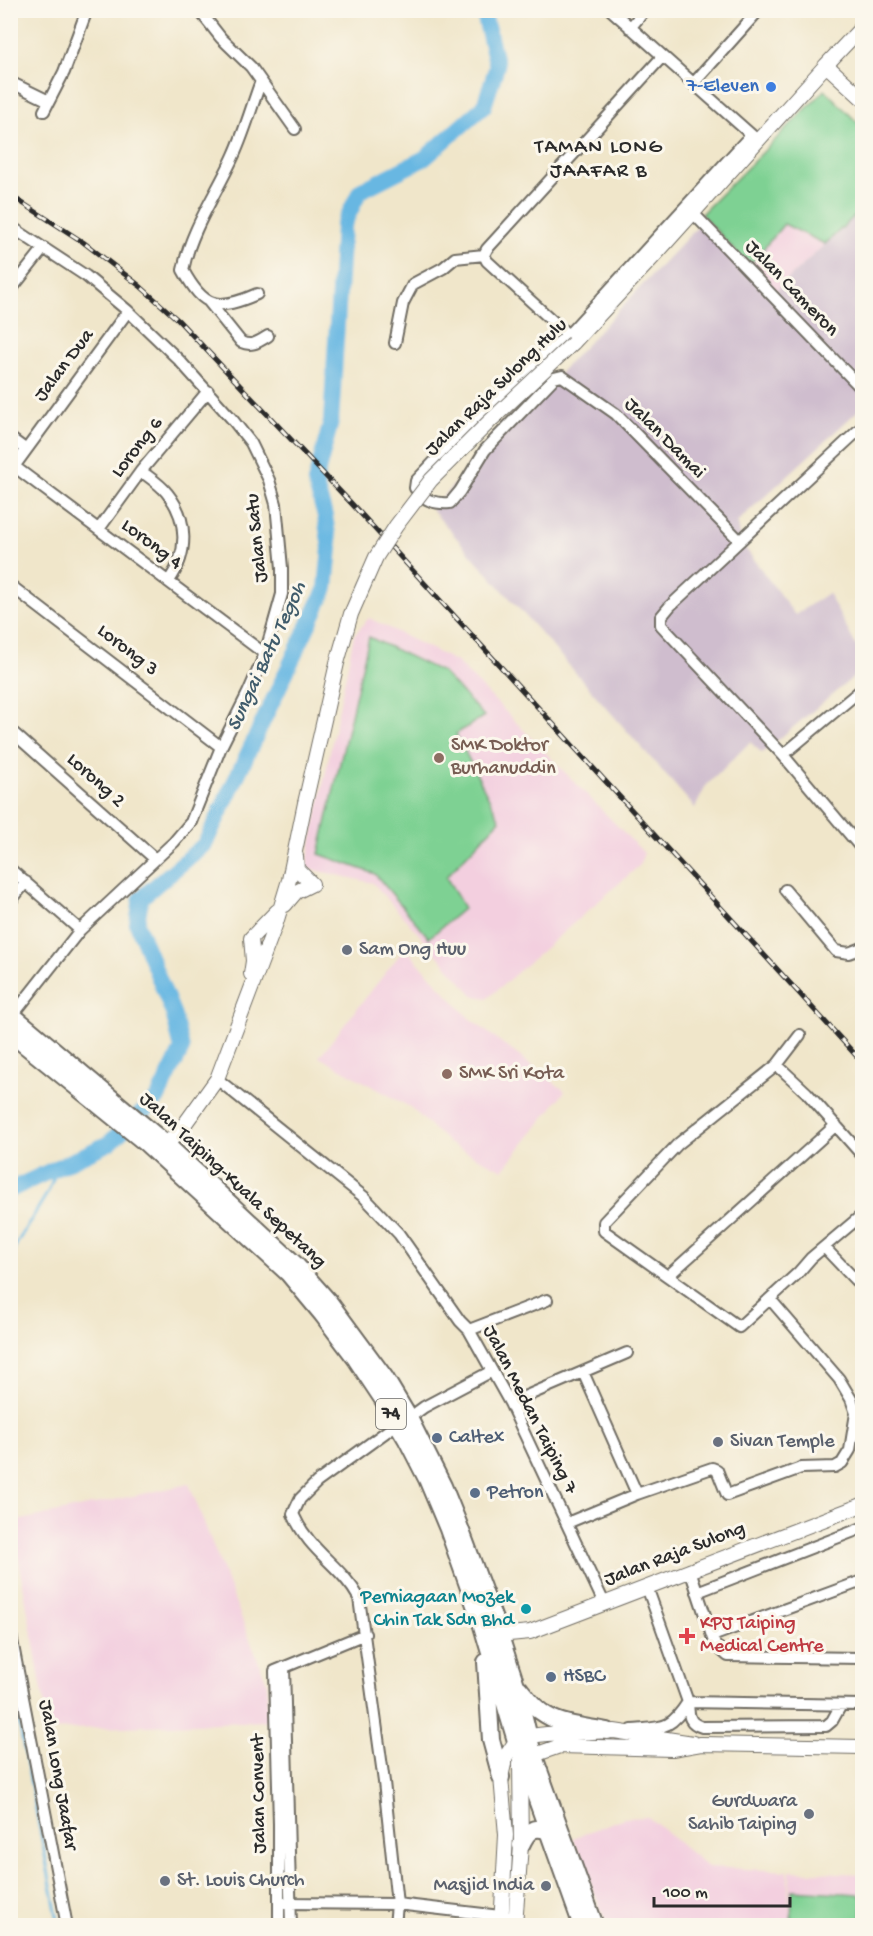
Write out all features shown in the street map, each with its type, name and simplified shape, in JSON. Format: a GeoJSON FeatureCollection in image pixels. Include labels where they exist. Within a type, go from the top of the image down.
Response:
{"type":"FeatureCollection","features":[{"type":"Feature","properties":{"kind":"main road","name":"Jalan Taiping-Kuala Sepetang"},"geometry":{"type":"LineString","coordinates":[[12,1014],[124,1118]]}},
{"type":"Feature","properties":{"kind":"main road","name":"Jalan Taiping-Kuala Sepetang"},"geometry":{"type":"LineString","coordinates":[[10,1033],[156,1144],[288,1273],[403,1421],[443,1486],[499,1633],[516,1685],[523,1738]]}},
{"type":"Feature","properties":{"kind":"main road","name":"Jalan Taiping-Kuala Sepetang"},"geometry":{"type":"LineString","coordinates":[[403,1421],[448,1529],[523,1738]]}},
{"type":"Feature","properties":{"kind":"main road"},"geometry":{"type":"LineString","coordinates":[[480,1619],[485,1652],[491,1740],[501,1777]]}},
{"type":"Feature","properties":{"kind":"main road"},"geometry":{"type":"LineString","coordinates":[[516,1685],[547,1716],[563,1722],[608,1731]]}},
{"type":"Feature","properties":{"kind":"main road","name":"74"},"geometry":{"type":"LineString","coordinates":[[523,1738],[547,1831],[582,1926]]}},
{"type":"Feature","properties":{"kind":"main road","name":"74"},"geometry":{"type":"LineString","coordinates":[[528,1757],[595,1926]]}},
{"type":"Feature","properties":{"kind":"main road"},"geometry":{"type":"LineString","coordinates":[[521,1845],[525,1836],[533,1828],[547,1831]]}},
{"type":"Feature","properties":{"kind":"street"},"geometry":{"type":"LineString","coordinates":[[44,111],[64,72],[87,10]]}},
{"type":"Feature","properties":{"kind":"street"},"geometry":{"type":"LineString","coordinates":[[199,10],[221,38],[251,67],[295,129]]}},
{"type":"Feature","properties":{"kind":"street"},"geometry":{"type":"LineString","coordinates":[[611,10],[754,138],[570,339],[487,261],[484,255],[486,249],[662,57]]}},
{"type":"Feature","properties":{"kind":"street"},"geometry":{"type":"LineString","coordinates":[[630,28],[645,10]]}},
{"type":"Feature","properties":{"kind":"street"},"geometry":{"type":"LineString","coordinates":[[693,84],[759,10]]}},
{"type":"Feature","properties":{"kind":"street","name":"Jalan Raja Sulong Hulu"},"geometry":{"type":"LineString","coordinates":[[276,923],[289,880],[343,643],[355,605],[376,557],[396,526],[431,480],[693,213],[754,138],[862,27]]}},
{"type":"Feature","properties":{"kind":"street"},"geometry":{"type":"LineString","coordinates":[[826,65],[862,98]]}},
{"type":"Feature","properties":{"kind":"street"},"geometry":{"type":"LineString","coordinates":[[261,81],[234,154],[185,257],[183,270],[189,282],[209,302],[241,342],[247,345],[254,344],[268,336]]}},
{"type":"Feature","properties":{"kind":"street"},"geometry":{"type":"LineString","coordinates":[[10,82],[50,101]]}},
{"type":"Feature","properties":{"kind":"street","name":"Jalan Cameron"},"geometry":{"type":"LineString","coordinates":[[693,213],[862,389]]}},
{"type":"Feature","properties":{"kind":"street","name":"Jalan Satu"},"geometry":{"type":"LineString","coordinates":[[10,226],[86,276],[128,311],[208,391],[232,419],[260,460],[269,480],[276,504],[282,568],[282,594],[265,654],[221,747],[191,822],[174,842],[80,930],[12,1014]]}},
{"type":"Feature","properties":{"kind":"street"},"geometry":{"type":"LineString","coordinates":[[10,291],[44,248]]}},
{"type":"Feature","properties":{"kind":"street"},"geometry":{"type":"LineString","coordinates":[[395,343],[403,303],[413,284],[443,268],[455,258],[484,255]]}},
{"type":"Feature","properties":{"kind":"street"},"geometry":{"type":"LineString","coordinates":[[209,302],[219,306],[235,304],[257,294]]}},
{"type":"Feature","properties":{"kind":"street","name":"Jalan Dua"},"geometry":{"type":"LineString","coordinates":[[13,470],[25,450],[128,311]]}},
{"type":"Feature","properties":{"kind":"street","name":"Jalan Damai"},"geometry":{"type":"LineString","coordinates":[[570,339],[545,353],[452,443],[416,481],[415,488],[418,493],[437,504],[450,503],[485,450],[554,378],[562,376],[616,414],[740,541]]}},
{"type":"Feature","properties":{"kind":"street","name":"Lorong 6"},"geometry":{"type":"LineString","coordinates":[[99,529],[141,471],[208,391]]}},
{"type":"Feature","properties":{"kind":"street"},"geometry":{"type":"LineString","coordinates":[[862,426],[661,617],[661,626],[783,755],[862,849]]}},
{"type":"Feature","properties":{"kind":"street"},"geometry":{"type":"LineString","coordinates":[[10,438],[25,450]]}},
{"type":"Feature","properties":{"kind":"street","name":"Lorong 4"},"geometry":{"type":"LineString","coordinates":[[13,470],[99,529],[265,654]]}},
{"type":"Feature","properties":{"kind":"street"},"geometry":{"type":"LineString","coordinates":[[141,471],[165,490],[173,502],[180,521],[183,551],[178,568],[168,581]]}},
{"type":"Feature","properties":{"kind":"street","name":"Lorong 3"},"geometry":{"type":"LineString","coordinates":[[10,585],[221,747]]}},
{"type":"Feature","properties":{"kind":"street"},"geometry":{"type":"LineString","coordinates":[[783,755],[862,688]]}},
{"type":"Feature","properties":{"kind":"street","name":"Lorong 2"},"geometry":{"type":"LineString","coordinates":[[10,730],[156,859]]}},
{"type":"Feature","properties":{"kind":"street"},"geometry":{"type":"LineString","coordinates":[[156,1144],[184,1125],[217,1078],[249,991],[286,902],[296,892],[312,884],[297,869],[295,851]]}},
{"type":"Feature","properties":{"kind":"street"},"geometry":{"type":"LineString","coordinates":[[10,869],[80,930]]}},
{"type":"Feature","properties":{"kind":"street"},"geometry":{"type":"LineString","coordinates":[[10,902],[26,882]]}},
{"type":"Feature","properties":{"kind":"street"},"geometry":{"type":"LineString","coordinates":[[785,890],[836,951],[849,953],[862,948]]}},
{"type":"Feature","properties":{"kind":"street"},"geometry":{"type":"LineString","coordinates":[[249,991],[253,961],[251,938],[280,907]]}},
{"type":"Feature","properties":{"kind":"street"},"geometry":{"type":"LineString","coordinates":[[800,1035],[777,1065],[678,1144],[604,1222],[604,1231],[739,1327],[824,1247],[862,1215]]}},
{"type":"Feature","properties":{"kind":"street"},"geometry":{"type":"LineString","coordinates":[[777,1065],[807,1093],[862,1155]]}},
{"type":"Feature","properties":{"kind":"street","name":"Jalan Medan Taiping 7"},"geometry":{"type":"LineString","coordinates":[[217,1078],[364,1197],[399,1234],[460,1321],[470,1330],[510,1403],[604,1603]]}},
{"type":"Feature","properties":{"kind":"street"},"geometry":{"type":"LineString","coordinates":[[668,1276],[836,1125]]}},
{"type":"Feature","properties":{"kind":"street"},"geometry":{"type":"LineString","coordinates":[[824,1247],[862,1287]]}},
{"type":"Feature","properties":{"kind":"street"},"geometry":{"type":"LineString","coordinates":[[567,1523],[637,1494],[712,1468],[717,1470],[727,1495],[801,1468],[835,1467],[842,1463],[850,1450],[859,1412],[839,1379],[770,1299]]}},
{"type":"Feature","properties":{"kind":"street"},"geometry":{"type":"LineString","coordinates":[[470,1330],[547,1300]]}},
{"type":"Feature","properties":{"kind":"street"},"geometry":{"type":"LineString","coordinates":[[510,1403],[627,1353]]}},
{"type":"Feature","properties":{"kind":"street"},"geometry":{"type":"LineString","coordinates":[[395,1926],[397,1904],[384,1782],[359,1598],[350,1581],[308,1542],[293,1514],[300,1499],[317,1482],[424,1407],[492,1371]]}},
{"type":"Feature","properties":{"kind":"street"},"geometry":{"type":"LineString","coordinates":[[584,1372],[637,1494]]}},
{"type":"Feature","properties":{"kind":"street","name":"Jalan Raja Sulong"},"geometry":{"type":"LineString","coordinates":[[499,1633],[530,1632],[861,1507]]}},
{"type":"Feature","properties":{"kind":"street"},"geometry":{"type":"LineString","coordinates":[[697,1592],[862,1528]]}},
{"type":"Feature","properties":{"kind":"street"},"geometry":{"type":"LineString","coordinates":[[690,1570],[715,1645],[729,1656],[862,1658]]}},
{"type":"Feature","properties":{"kind":"street"},"geometry":{"type":"LineString","coordinates":[[712,1636],[862,1581]]}},
{"type":"Feature","properties":{"kind":"street"},"geometry":{"type":"LineString","coordinates":[[647,1587],[688,1702],[690,1720],[694,1725],[702,1727],[826,1726],[832,1721],[841,1705]]}},
{"type":"Feature","properties":{"kind":"street","name":"Jalan Long Jaafar"},"geometry":{"type":"LineString","coordinates":[[10,1630],[67,1926]]}},
{"type":"Feature","properties":{"kind":"street"},"geometry":{"type":"LineString","coordinates":[[279,1669],[365,1634]]}},
{"type":"Feature","properties":{"kind":"street","name":"Jalan Convent"},"geometry":{"type":"LineString","coordinates":[[279,1669],[279,1926]]}},
{"type":"Feature","properties":{"kind":"street","name":"Jalan Convent"},"geometry":{"type":"LineString","coordinates":[[279,1669],[291,1926]]}},
{"type":"Feature","properties":{"kind":"street"},"geometry":{"type":"LineString","coordinates":[[688,1702],[862,1706]]}},
{"type":"Feature","properties":{"kind":"street"},"geometry":{"type":"LineString","coordinates":[[508,1921],[506,1835],[501,1777],[506,1756],[523,1738],[625,1731],[670,1725],[677,1719],[688,1702]]}},
{"type":"Feature","properties":{"kind":"street"},"geometry":{"type":"LineString","coordinates":[[625,1731],[701,1744],[862,1747]]}},
{"type":"Feature","properties":{"kind":"street"},"geometry":{"type":"LineString","coordinates":[[508,1921],[521,1845],[520,1763],[528,1757],[560,1746],[672,1749],[701,1744]]}},
{"type":"Feature","properties":{"kind":"street"},"geometry":{"type":"LineString","coordinates":[[279,1903],[397,1904],[508,1921]]}},
{"type":"Feature","properties":{"kind":"shaded area"},"geometry":{"type":"Polygon","coordinates":[[[862,209],[862,407],[737,522],[740,541],[795,615],[828,593],[862,657],[862,670],[762,753],[750,742],[706,786],[695,808],[431,509],[701,223],[771,295],[862,209]]]}},
{"type":"Feature","properties":{"kind":"shaded area"},"geometry":{"type":"Polygon","coordinates":[[[784,224],[825,244],[775,291],[749,266],[784,224]]]}},
{"type":"Feature","properties":{"kind":"shaded area","name":"SMK Doktor Burhanuddin"},"geometry":{"type":"Polygon","coordinates":[[[369,618],[457,662],[644,853],[639,866],[488,998],[474,996],[373,883],[306,868],[354,635],[369,618]]]}},
{"type":"Feature","properties":{"kind":"shaded area","name":"SMK Sri Kota"},"geometry":{"type":"Polygon","coordinates":[[[405,948],[469,1018],[565,1091],[503,1170],[450,1144],[410,1107],[319,1057],[405,948]]]}},
{"type":"Feature","properties":{"kind":"shaded area"},"geometry":{"type":"Polygon","coordinates":[[[189,1484],[267,1683],[267,1721],[49,1730],[12,1522],[189,1484]]]}},
{"type":"Feature","properties":{"kind":"shaded area"},"geometry":{"type":"Polygon","coordinates":[[[648,1817],[708,1867],[788,1871],[788,1916],[790,1871],[862,1874],[862,1925],[607,1925],[573,1838],[624,1818],[648,1817]]]}},
{"type":"Feature","properties":{"kind":"green space"},"geometry":{"type":"Polygon","coordinates":[[[825,90],[862,127],[862,209],[825,244],[784,224],[749,266],[701,214],[825,90]]]}},
{"type":"Feature","properties":{"kind":"green space"},"geometry":{"type":"Polygon","coordinates":[[[369,637],[442,672],[484,716],[456,734],[500,820],[446,877],[464,908],[429,938],[375,874],[319,854],[369,637]]]}},
{"type":"Feature","properties":{"kind":"green space"},"geometry":{"type":"Polygon","coordinates":[[[792,1890],[859,1894],[862,1899],[862,1925],[791,1925],[792,1890]]]}},
{"type":"Feature","properties":{"kind":"waterway","name":"Sungai Batu Tegoh"},"geometry":{"type":"LineString","coordinates":[[10,1190],[109,1143],[157,1099],[182,1049],[173,1013],[137,924],[141,898],[205,844],[326,588],[330,548],[325,516],[315,482],[331,422],[343,226],[360,191],[425,158],[484,106],[497,66],[483,10]]}},
{"type":"Feature","properties":{"kind":"waterway"},"geometry":{"type":"LineString","coordinates":[[10,1259],[17,1243],[48,1192],[58,1167]]}},
{"type":"Feature","properties":{"kind":"waterway"},"geometry":{"type":"LineString","coordinates":[[10,1678],[59,1926]]}},
{"type":"Feature","properties":{"kind":"railway"},"geometry":{"type":"LineString","coordinates":[[10,195],[83,242],[140,286],[178,320],[352,504],[862,1062]]}},
{"type":"Feature","properties":{"kind":"place","name":"7-Eleven"},"geometry":{"type":"Point","coordinates":[771,87]}},
{"type":"Feature","properties":{"kind":"place","name":"SMK Doktor Burhanuddin"},"geometry":{"type":"Point","coordinates":[439,758]}},
{"type":"Feature","properties":{"kind":"place","name":"Sam Ong Huu"},"geometry":{"type":"Point","coordinates":[347,950]}},
{"type":"Feature","properties":{"kind":"place","name":"SMK Sri Kota"},"geometry":{"type":"Point","coordinates":[447,1074]}},
{"type":"Feature","properties":{"kind":"place","name":"Caltex"},"geometry":{"type":"Point","coordinates":[437,1438]}},
{"type":"Feature","properties":{"kind":"place","name":"Sivan Temple"},"geometry":{"type":"Point","coordinates":[718,1442]}},
{"type":"Feature","properties":{"kind":"place","name":"Petron"},"geometry":{"type":"Point","coordinates":[475,1493]}},
{"type":"Feature","properties":{"kind":"place","name":"Perniagaan Mozek Chin Tak Sdn Bhd"},"geometry":{"type":"Point","coordinates":[526,1609]}},
{"type":"Feature","properties":{"kind":"place","name":"KPJ Taiping Medical Centre"},"geometry":{"type":"Point","coordinates":[687,1636]}},
{"type":"Feature","properties":{"kind":"place","name":"HSBC"},"geometry":{"type":"Point","coordinates":[551,1677]}},
{"type":"Feature","properties":{"kind":"place","name":"Gurdwara Sahib Taiping"},"geometry":{"type":"Point","coordinates":[809,1814]}},
{"type":"Feature","properties":{"kind":"place","name":"St. Louis Church"},"geometry":{"type":"Point","coordinates":[165,1881]}},
{"type":"Feature","properties":{"kind":"place","name":"Masjid India"},"geometry":{"type":"Point","coordinates":[546,1886]}},
{"type":"Feature","properties":{"kind":"district","name":"TAMAN LONG JAAFAR B"},"geometry":{"type":"Point","coordinates":[599,160]}}]}
